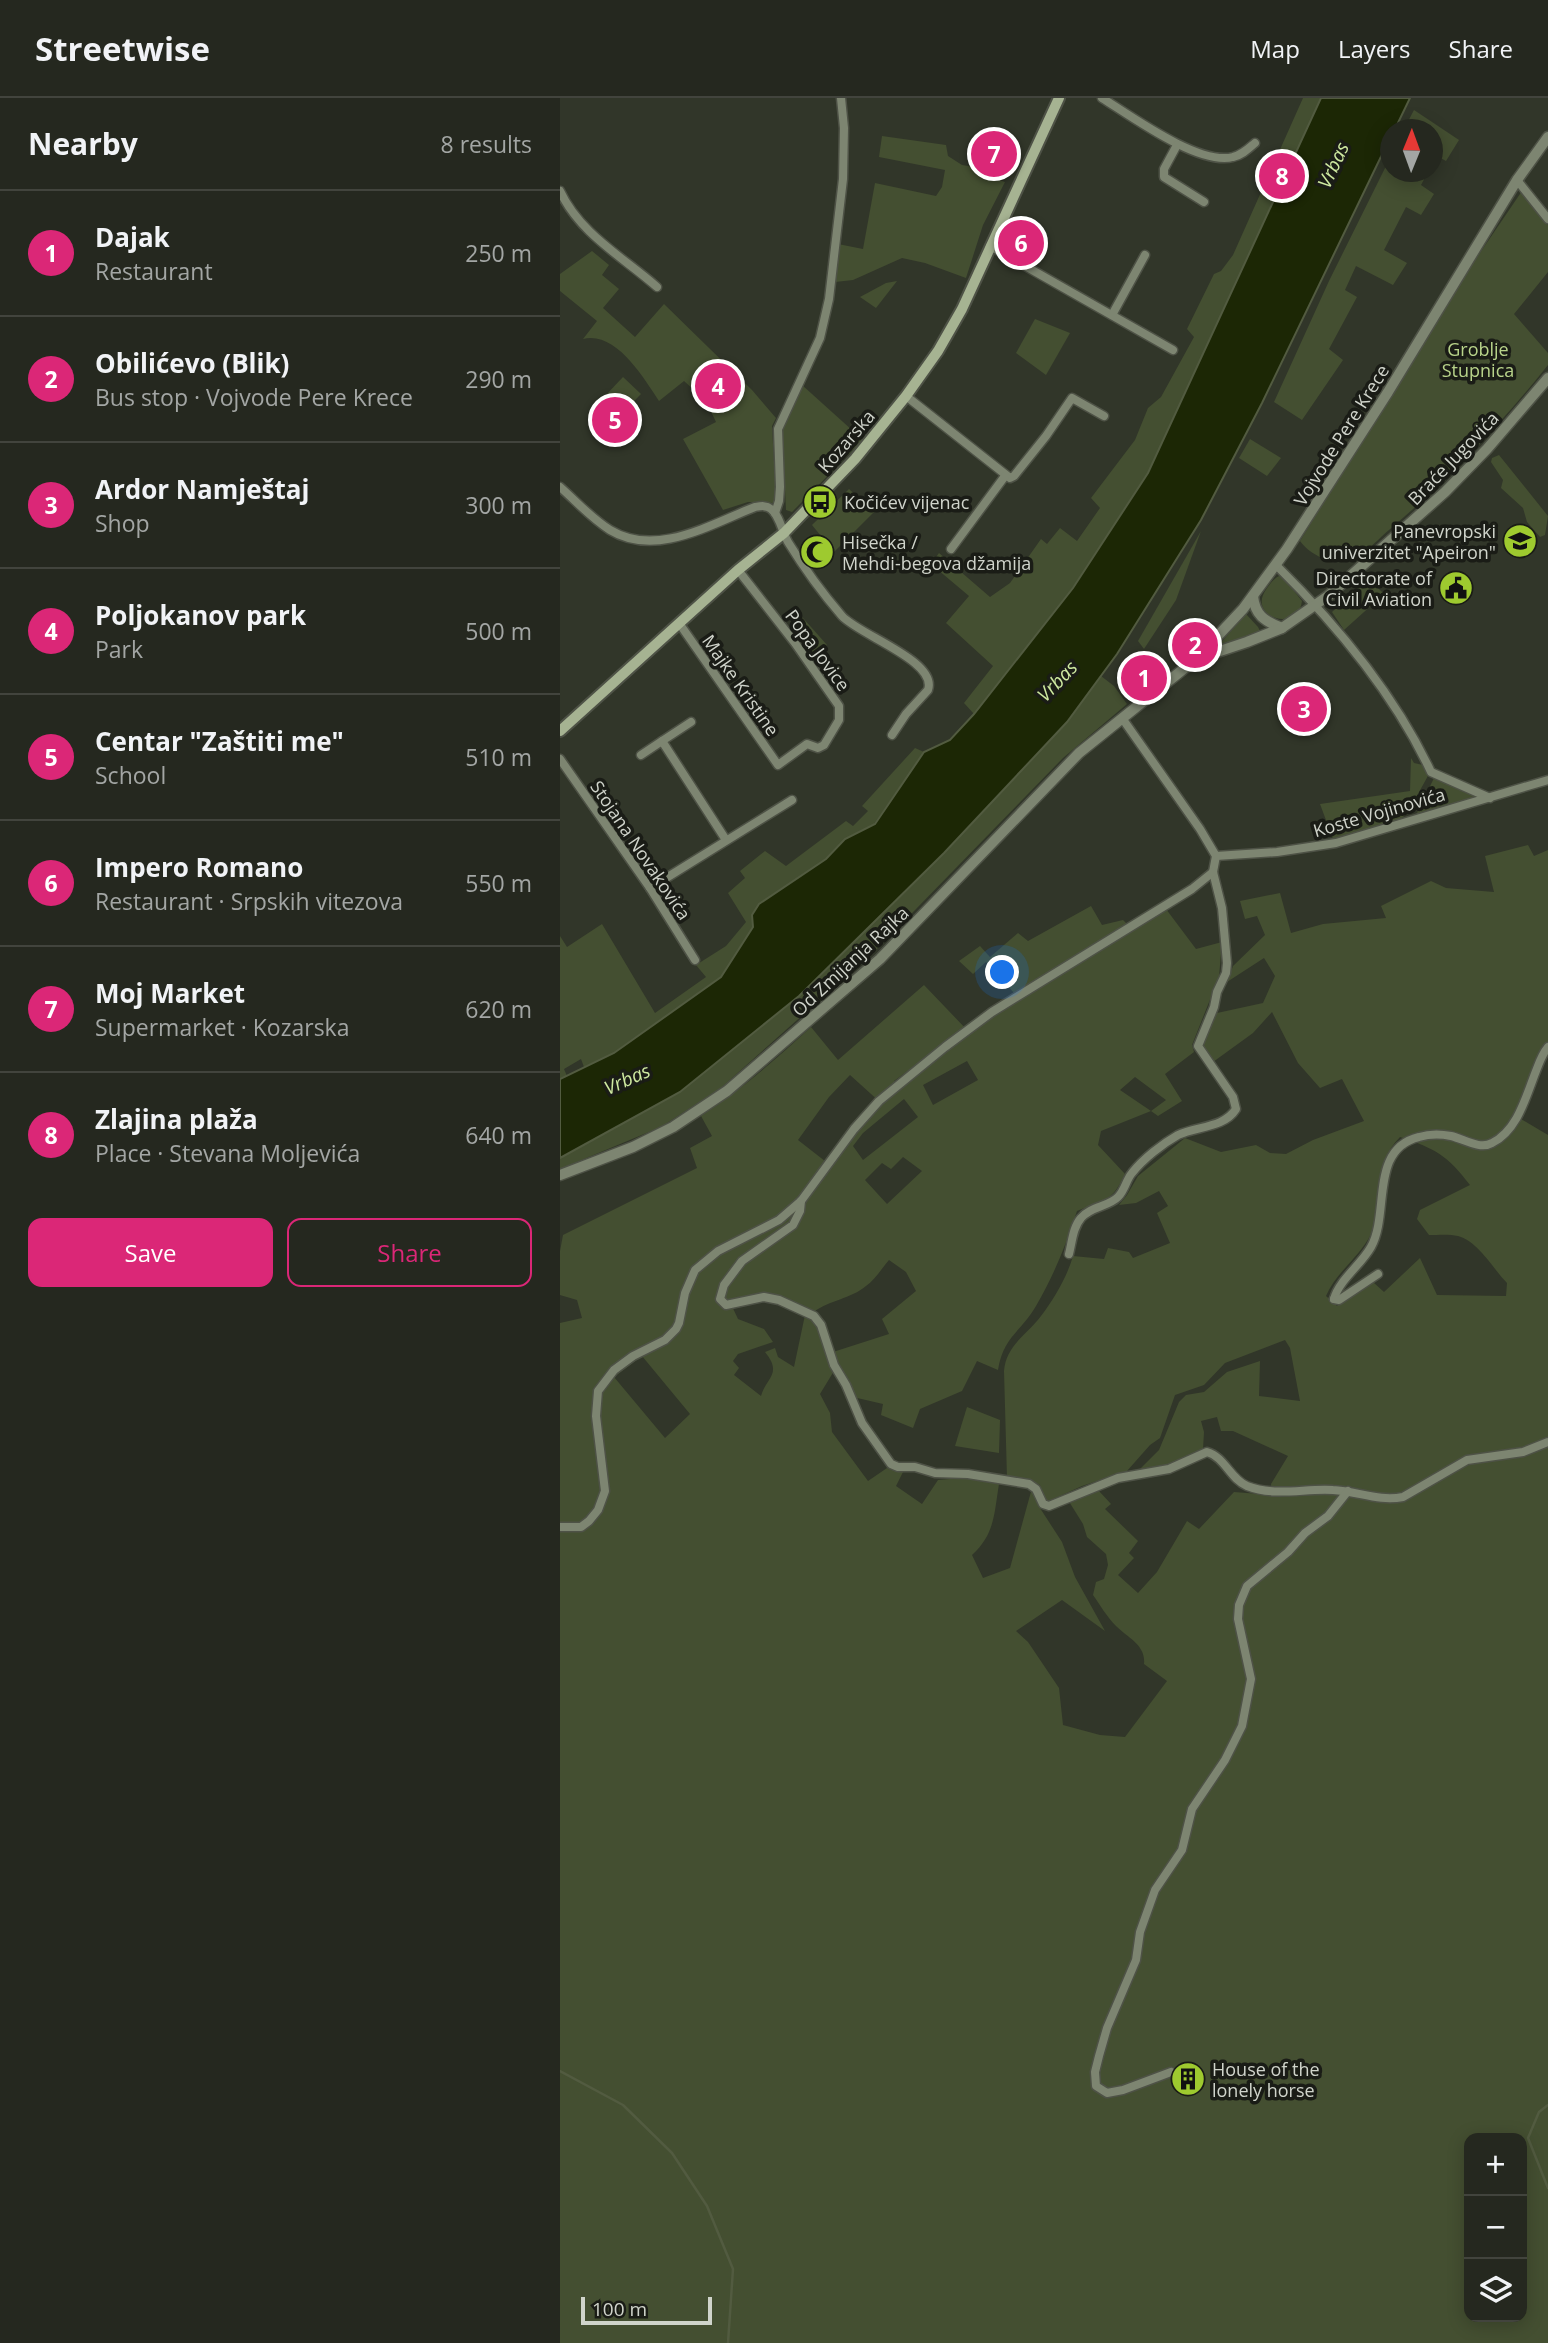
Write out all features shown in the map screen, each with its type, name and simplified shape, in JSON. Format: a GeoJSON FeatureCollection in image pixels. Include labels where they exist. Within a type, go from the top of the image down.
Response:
{"type":"FeatureCollection","features":[{"type":"Feature","properties":{"kind":"main road","name":"Kozarska"},"geometry":{"type":"LineString","coordinates":[[560,731],[738,570],[784,533],[855,458],[906,396],[948,333],[1059,98]]}},
{"type":"Feature","properties":{"kind":"street"},"geometry":{"type":"LineString","coordinates":[[775,513],[780,487],[778,429],[820,338],[829,299],[843,179],[844,128],[841,98]]}},
{"type":"Feature","properties":{"kind":"street"},"geometry":{"type":"LineString","coordinates":[[1102,98],[1177,145],[1198,153],[1227,158],[1244,152],[1255,142]]}},
{"type":"Feature","properties":{"kind":"street","name":"Vojvode Pere Krece"},"geometry":{"type":"LineString","coordinates":[[1122,718],[1196,659],[1253,596],[1276,565],[1375,413],[1517,180],[1548,137]]}},
{"type":"Feature","properties":{"kind":"street"},"geometry":{"type":"LineString","coordinates":[[1177,145],[1164,169],[1164,177],[1204,202]]}},
{"type":"Feature","properties":{"kind":"street"},"geometry":{"type":"LineString","coordinates":[[1517,180],[1548,219]]}},
{"type":"Feature","properties":{"kind":"street"},"geometry":{"type":"LineString","coordinates":[[560,191],[586,230],[657,287]]}},
{"type":"Feature","properties":{"kind":"street"},"geometry":{"type":"LineString","coordinates":[[990,246],[1173,350]]}},
{"type":"Feature","properties":{"kind":"street"},"geometry":{"type":"LineString","coordinates":[[1112,315],[1145,255]]}},
{"type":"Feature","properties":{"kind":"street","name":"Braće Jugovića"},"geometry":{"type":"LineString","coordinates":[[1196,659],[1282,628],[1315,605],[1383,549],[1445,492],[1548,378]]}},
{"type":"Feature","properties":{"kind":"street"},"geometry":{"type":"LineString","coordinates":[[906,396],[1010,478],[1046,436],[1072,398],[1104,416]]}},
{"type":"Feature","properties":{"kind":"street"},"geometry":{"type":"LineString","coordinates":[[951,549],[1005,476]]}},
{"type":"Feature","properties":{"kind":"street"},"geometry":{"type":"LineString","coordinates":[[560,486],[612,531],[654,542],[670,540],[755,507],[767,506],[775,513],[810,575],[843,617],[905,656],[929,679],[930,687],[892,735]]}},
{"type":"Feature","properties":{"kind":"street"},"geometry":{"type":"LineString","coordinates":[[1276,565],[1315,605],[1376,682],[1420,749],[1431,772],[1490,798]]}},
{"type":"Feature","properties":{"kind":"street","name":"Popa Jovice"},"geometry":{"type":"LineString","coordinates":[[738,570],[794,643],[840,710],[839,720],[824,745],[818,748],[807,744],[778,765]]}},
{"type":"Feature","properties":{"kind":"street"},"geometry":{"type":"LineString","coordinates":[[1253,596],[1258,614],[1269,623],[1282,628]]}},
{"type":"Feature","properties":{"kind":"street","name":"Majke Kristine"},"geometry":{"type":"LineString","coordinates":[[679,623],[778,765]]}},
{"type":"Feature","properties":{"kind":"street"},"geometry":{"type":"LineString","coordinates":[[1069,1254],[1079,1219],[1118,1197],[1132,1173],[1150,1155],[1177,1136],[1226,1119],[1236,1109],[1233,1097],[1198,1046],[1226,973],[1227,963],[1222,908],[1213,872],[1216,856],[1122,718]]}},
{"type":"Feature","properties":{"kind":"street","name":"Od Zmijanja Rajka"},"geometry":{"type":"LineString","coordinates":[[560,1175],[633,1147],[673,1128],[727,1091],[880,959],[1048,783],[1122,718]]}},
{"type":"Feature","properties":{"kind":"street"},"geometry":{"type":"LineString","coordinates":[[641,755],[691,722]]}},
{"type":"Feature","properties":{"kind":"street"},"geometry":{"type":"LineString","coordinates":[[662,741],[726,840]]}},
{"type":"Feature","properties":{"kind":"street","name":"Stojana Novakovića"},"geometry":{"type":"LineString","coordinates":[[560,759],[650,888],[695,960]]}},
{"type":"Feature","properties":{"kind":"street","name":"Koste Vojinovića"},"geometry":{"type":"LineString","coordinates":[[1216,856],[1324,846],[1548,780]]}},
{"type":"Feature","properties":{"kind":"street"},"geometry":{"type":"LineString","coordinates":[[650,888],[792,800]]}},
{"type":"Feature","properties":{"kind":"street"},"geometry":{"type":"LineString","coordinates":[[560,1527],[581,1527],[589,1521],[598,1510],[605,1491],[596,1416],[598,1391],[614,1370],[633,1356],[665,1340],[676,1329],[685,1293],[695,1270],[718,1251],[779,1220],[800,1201],[853,1129],[904,1079],[992,1012],[1185,893],[1213,872]]}},
{"type":"Feature","properties":{"kind":"street"},"geometry":{"type":"LineString","coordinates":[[1378,1275],[1339,1300],[1334,1299],[1371,1247],[1378,1229],[1386,1168],[1394,1152],[1402,1144],[1418,1137],[1435,1135],[1478,1145],[1492,1143],[1509,1129],[1515,1119],[1548,1047]]}},
{"type":"Feature","properties":{"kind":"street"},"geometry":{"type":"LineString","coordinates":[[800,1201],[800,1211],[793,1225],[742,1261],[721,1290],[720,1299],[726,1305],[771,1298],[814,1316],[821,1325],[834,1365],[846,1385],[862,1423],[891,1464],[898,1467],[915,1467],[935,1473],[968,1474],[1029,1484],[1036,1489],[1043,1504],[1049,1506],[1118,1478],[1169,1469],[1207,1452],[1219,1459],[1243,1485],[1260,1491],[1348,1491],[1392,1500],[1403,1497],[1467,1460],[1523,1452],[1548,1442]]}},
{"type":"Feature","properties":{"kind":"street"},"geometry":{"type":"LineString","coordinates":[[1171,2071],[1123,2090],[1107,2093],[1096,2086],[1098,2056],[1136,1960],[1140,1932],[1155,1890],[1182,1850],[1192,1810],[1225,1760],[1242,1727],[1251,1679],[1238,1619],[1243,1595],[1253,1580],[1328,1516],[1348,1491]]}},
{"type":"Feature","properties":{"kind":"green space"},"geometry":{"type":"Polygon","coordinates":[[[1303,98],[1321,98],[1296,155],[1290,155],[1266,195],[1277,196],[1148,473],[1073,588],[974,714],[964,703],[993,666],[946,623],[969,596],[931,564],[939,553],[990,597],[1010,583],[1041,539],[1047,544],[1060,528],[1077,541],[1100,508],[1091,498],[1135,440],[1148,408],[1161,397],[1194,337],[1187,329],[1214,274],[1221,271],[1233,255],[1303,98]]]}},
{"type":"Feature","properties":{"kind":"green space"},"geometry":{"type":"Polygon","coordinates":[[[1414,110],[1428,119],[1409,119],[1414,110]]]}},
{"type":"Feature","properties":{"kind":"green space"},"geometry":{"type":"Polygon","coordinates":[[[1443,129],[1459,140],[1446,161],[1443,159],[1443,129]]]}},
{"type":"Feature","properties":{"kind":"green space"},"geometry":{"type":"Polygon","coordinates":[[[882,136],[946,145],[948,156],[962,165],[981,168],[988,176],[1005,182],[983,225],[966,278],[902,258],[853,280],[835,282],[838,244],[863,249],[875,183],[936,196],[942,187],[945,170],[879,157],[882,136]]]}},
{"type":"Feature","properties":{"kind":"green space"},"geometry":{"type":"Polygon","coordinates":[[[1380,178],[1380,182],[1423,182],[1421,185],[1434,194],[1421,215],[1406,207],[1384,250],[1407,263],[1393,285],[1356,266],[1345,290],[1357,297],[1329,349],[1343,360],[1302,420],[1274,402],[1380,178]]]}},
{"type":"Feature","properties":{"kind":"green space","name":"Groblje Stupnica"},"geometry":{"type":"Polygon","coordinates":[[[1522,191],[1548,225],[1548,272],[1514,314],[1548,353],[1548,365],[1472,452],[1369,548],[1352,559],[1340,562],[1315,554],[1300,541],[1452,294],[1522,191]]]}},
{"type":"Feature","properties":{"kind":"green space"},"geometry":{"type":"Polygon","coordinates":[[[592,251],[609,265],[602,275],[619,289],[603,308],[635,337],[664,304],[752,390],[776,418],[772,426],[775,503],[748,502],[723,510],[683,439],[716,422],[706,401],[684,381],[659,401],[637,369],[617,349],[595,338],[583,339],[597,321],[560,291],[560,274],[592,251]]]}},
{"type":"Feature","properties":{"kind":"green space"},"geometry":{"type":"Polygon","coordinates":[[[897,281],[876,308],[860,297],[886,283],[897,281]]]}},
{"type":"Feature","properties":{"kind":"green space"},"geometry":{"type":"Polygon","coordinates":[[[1035,319],[1070,333],[1046,375],[1016,353],[1035,319]]]}},
{"type":"Feature","properties":{"kind":"green space"},"geometry":{"type":"Polygon","coordinates":[[[623,377],[641,394],[605,431],[588,414],[623,377]]]}},
{"type":"Feature","properties":{"kind":"green space"},"geometry":{"type":"Polygon","coordinates":[[[802,385],[863,440],[792,512],[786,510],[782,428],[802,385]]]}},
{"type":"Feature","properties":{"kind":"green space"},"geometry":{"type":"Polygon","coordinates":[[[1250,439],[1281,458],[1267,476],[1239,458],[1250,439]]]}},
{"type":"Feature","properties":{"kind":"green space"},"geometry":{"type":"Polygon","coordinates":[[[1499,455],[1548,516],[1545,535],[1540,537],[1527,522],[1523,508],[1501,488],[1503,480],[1491,462],[1492,458],[1499,455]]]}},
{"type":"Feature","properties":{"kind":"green space"},"geometry":{"type":"Polygon","coordinates":[[[849,489],[874,512],[834,552],[812,525],[849,489]]]}},
{"type":"Feature","properties":{"kind":"green space"},"geometry":{"type":"Polygon","coordinates":[[[1201,531],[1176,600],[1144,649],[1138,641],[1201,531]]]}},
{"type":"Feature","properties":{"kind":"green space"},"geometry":{"type":"Polygon","coordinates":[[[1279,576],[1284,578],[1302,601],[1292,617],[1283,619],[1267,614],[1262,598],[1267,588],[1279,576]]]}},
{"type":"Feature","properties":{"kind":"green space"},"geometry":{"type":"Polygon","coordinates":[[[1368,578],[1384,594],[1344,630],[1332,612],[1368,578]]]}},
{"type":"Feature","properties":{"kind":"green space"},"geometry":{"type":"Polygon","coordinates":[[[1246,614],[1261,633],[1216,648],[1246,614]]]}},
{"type":"Feature","properties":{"kind":"green space"},"geometry":{"type":"Polygon","coordinates":[[[803,618],[827,645],[810,661],[788,630],[803,618]]]}},
{"type":"Feature","properties":{"kind":"green space"},"geometry":{"type":"Polygon","coordinates":[[[1101,676],[1114,686],[1127,704],[1063,758],[880,946],[722,1087],[661,1127],[560,1169],[560,1158],[606,1132],[944,853],[1067,722],[1101,676]]]}},
{"type":"Feature","properties":{"kind":"green space"},"geometry":{"type":"Polygon","coordinates":[[[915,748],[924,752],[874,824],[845,839],[826,859],[759,904],[752,915],[753,927],[721,977],[614,1053],[584,1067],[581,1059],[564,1069],[567,1076],[560,1079],[560,936],[567,947],[602,924],[655,1013],[706,977],[696,965],[726,946],[746,922],[728,893],[745,878],[740,871],[765,851],[786,866],[846,821],[853,826],[868,811],[862,806],[915,748]]]}},
{"type":"Feature","properties":{"kind":"green space"},"geometry":{"type":"Polygon","coordinates":[[[1411,758],[1414,763],[1423,765],[1429,774],[1408,812],[1401,819],[1333,839],[1320,804],[1410,791],[1411,758]]]}},
{"type":"Feature","properties":{"kind":"green space"},"geometry":{"type":"Polygon","coordinates":[[[1434,778],[1475,795],[1476,798],[1416,815],[1434,778]]]}},
{"type":"Feature","properties":{"kind":"green space"},"geometry":{"type":"Polygon","coordinates":[[[1528,845],[1534,856],[1548,850],[1548,1049],[1540,1053],[1517,1108],[1521,1119],[1548,1135],[1548,2343],[560,2343],[560,1323],[582,1318],[577,1300],[560,1295],[560,1251],[563,1235],[697,1168],[690,1148],[712,1136],[701,1116],[744,1085],[811,1027],[838,1060],[924,985],[968,1031],[1166,909],[1196,949],[1222,942],[1219,977],[1192,1045],[1194,1052],[1165,1074],[1182,1101],[1158,1116],[1151,1111],[1101,1131],[1098,1145],[1125,1174],[1107,1199],[1077,1211],[1048,1283],[1030,1315],[1008,1342],[998,1370],[977,1361],[962,1391],[920,1409],[913,1428],[881,1415],[883,1404],[853,1397],[833,1352],[889,1334],[882,1319],[916,1291],[906,1272],[889,1260],[872,1281],[860,1290],[814,1312],[774,1296],[756,1296],[730,1302],[738,1319],[764,1329],[773,1342],[738,1354],[733,1361],[739,1368],[734,1375],[761,1396],[773,1371],[765,1352],[775,1348],[778,1357],[794,1367],[805,1315],[818,1325],[834,1371],[820,1394],[830,1413],[832,1432],[868,1481],[887,1468],[904,1470],[896,1486],[922,1504],[938,1480],[962,1478],[999,1484],[989,1531],[972,1555],[983,1578],[1010,1568],[1032,1488],[1038,1505],[1062,1542],[1075,1577],[1105,1631],[1062,1600],[1016,1631],[1028,1642],[1059,1688],[1063,1725],[1100,1735],[1125,1737],[1167,1681],[1144,1664],[1139,1647],[1113,1622],[1093,1595],[1096,1582],[1104,1579],[1108,1565],[1106,1554],[1087,1537],[1083,1524],[1068,1500],[1099,1491],[1111,1504],[1105,1509],[1138,1541],[1129,1553],[1134,1558],[1118,1575],[1138,1593],[1157,1572],[1187,1521],[1199,1529],[1234,1492],[1272,1495],[1271,1484],[1288,1456],[1233,1431],[1221,1431],[1217,1417],[1201,1421],[1204,1432],[1203,1449],[1163,1468],[1139,1470],[1159,1450],[1179,1402],[1186,1395],[1204,1392],[1227,1372],[1260,1361],[1259,1396],[1300,1401],[1290,1348],[1285,1340],[1225,1363],[1204,1385],[1175,1395],[1160,1438],[1150,1445],[1127,1471],[1082,1486],[1049,1501],[1042,1496],[1040,1485],[1027,1479],[1007,1478],[1004,1371],[1009,1354],[1051,1302],[1064,1280],[1073,1256],[1104,1259],[1108,1248],[1129,1252],[1133,1258],[1170,1243],[1157,1213],[1168,1206],[1159,1191],[1136,1203],[1119,1205],[1138,1176],[1185,1138],[1221,1152],[1256,1145],[1270,1153],[1286,1154],[1313,1140],[1364,1121],[1342,1079],[1320,1088],[1298,1063],[1272,1012],[1253,1033],[1213,1062],[1203,1045],[1217,1013],[1263,1003],[1275,976],[1264,958],[1227,982],[1233,966],[1265,935],[1257,916],[1245,919],[1240,901],[1280,893],[1291,933],[1323,924],[1386,918],[1381,906],[1431,881],[1446,888],[1494,892],[1485,856],[1528,845]],[[961,1032],[894,1081],[898,1088],[965,1037],[961,1032]],[[967,1061],[923,1085],[933,1105],[978,1080],[967,1061]],[[850,1075],[829,1097],[798,1140],[830,1165],[881,1103],[850,1075]],[[1135,1077],[1120,1090],[1151,1111],[1166,1100],[1135,1077]],[[904,1099],[863,1133],[853,1146],[863,1160],[918,1117],[904,1099]],[[1400,1137],[1391,1148],[1382,1172],[1376,1222],[1371,1234],[1326,1296],[1337,1306],[1373,1282],[1384,1292],[1420,1258],[1437,1295],[1506,1296],[1507,1283],[1473,1244],[1458,1236],[1429,1235],[1417,1219],[1420,1210],[1470,1185],[1440,1154],[1423,1145],[1400,1137]],[[903,1157],[891,1169],[882,1163],[865,1180],[887,1204],[922,1171],[903,1157]],[[642,1356],[614,1377],[665,1438],[690,1414],[642,1356]]]}},
{"type":"Feature","properties":{"kind":"green space"},"geometry":{"type":"Polygon","coordinates":[[[1091,906],[1102,925],[1123,920],[1127,924],[1014,993],[986,962],[973,974],[959,961],[980,946],[990,957],[1018,933],[1028,941],[1091,906]]]}},
{"type":"Feature","properties":{"kind":"green space"},"geometry":{"type":"Polygon","coordinates":[[[967,1407],[1000,1420],[999,1453],[955,1446],[967,1407]]]}},
{"type":"Feature","properties":{"kind":"water","name":"Vrbas"},"geometry":{"type":"Polygon","coordinates":[[[1321,98],[1410,98],[1400,119],[1380,119],[1380,159],[1262,403],[1201,520],[1117,654],[1067,722],[944,853],[799,996],[680,1092],[560,1158],[560,1079],[614,1053],[721,977],[753,927],[752,915],[759,904],[826,859],[845,839],[875,824],[924,752],[950,740],[974,714],[1073,588],[1148,473],[1321,98]]]}},
{"type":"Feature","properties":{"kind":"waterway"},"geometry":{"type":"LineString","coordinates":[[560,2071],[623,2105],[672,2153],[707,2206],[733,2269],[728,2343]]}},
{"type":"Feature","properties":{"kind":"waterway"},"geometry":{"type":"LineString","coordinates":[[1548,2105],[1539,2112],[1528,2138],[1548,2188]]}},
{"type":"Feature","properties":{"kind":"place","name":"Moj Market"},"geometry":{"type":"Point","coordinates":[994,154]}},
{"type":"Feature","properties":{"kind":"place","name":"Zlajina plaža"},"geometry":{"type":"Point","coordinates":[1282,176]}},
{"type":"Feature","properties":{"kind":"place","name":"Impero Romano"},"geometry":{"type":"Point","coordinates":[1021,243]}},
{"type":"Feature","properties":{"kind":"place","name":"Poljokanov park"},"geometry":{"type":"Point","coordinates":[718,386]}},
{"type":"Feature","properties":{"kind":"place","name":"Centar \"Zaštiti me\""},"geometry":{"type":"Point","coordinates":[615,420]}},
{"type":"Feature","properties":{"kind":"place","name":"Kočićev vijenac"},"geometry":{"type":"Point","coordinates":[820,502]}},
{"type":"Feature","properties":{"kind":"place","name":"Panevropski univerzitet \"Apeiron\""},"geometry":{"type":"Point","coordinates":[1520,541]}},
{"type":"Feature","properties":{"kind":"place","name":"Hisečka / Mehdi-begova džamija"},"geometry":{"type":"Point","coordinates":[817,552]}},
{"type":"Feature","properties":{"kind":"place","name":"Directorate of Civil Aviation"},"geometry":{"type":"Point","coordinates":[1456,588]}},
{"type":"Feature","properties":{"kind":"place","name":"Obilićevo (Blik)"},"geometry":{"type":"Point","coordinates":[1195,645]}},
{"type":"Feature","properties":{"kind":"place","name":"Dajak"},"geometry":{"type":"Point","coordinates":[1144,678]}},
{"type":"Feature","properties":{"kind":"place","name":"Ardor Namještaj"},"geometry":{"type":"Point","coordinates":[1304,709]}},
{"type":"Feature","properties":{"kind":"place","name":"House of the lonely horse"},"geometry":{"type":"Point","coordinates":[1188,2079]}}]}
